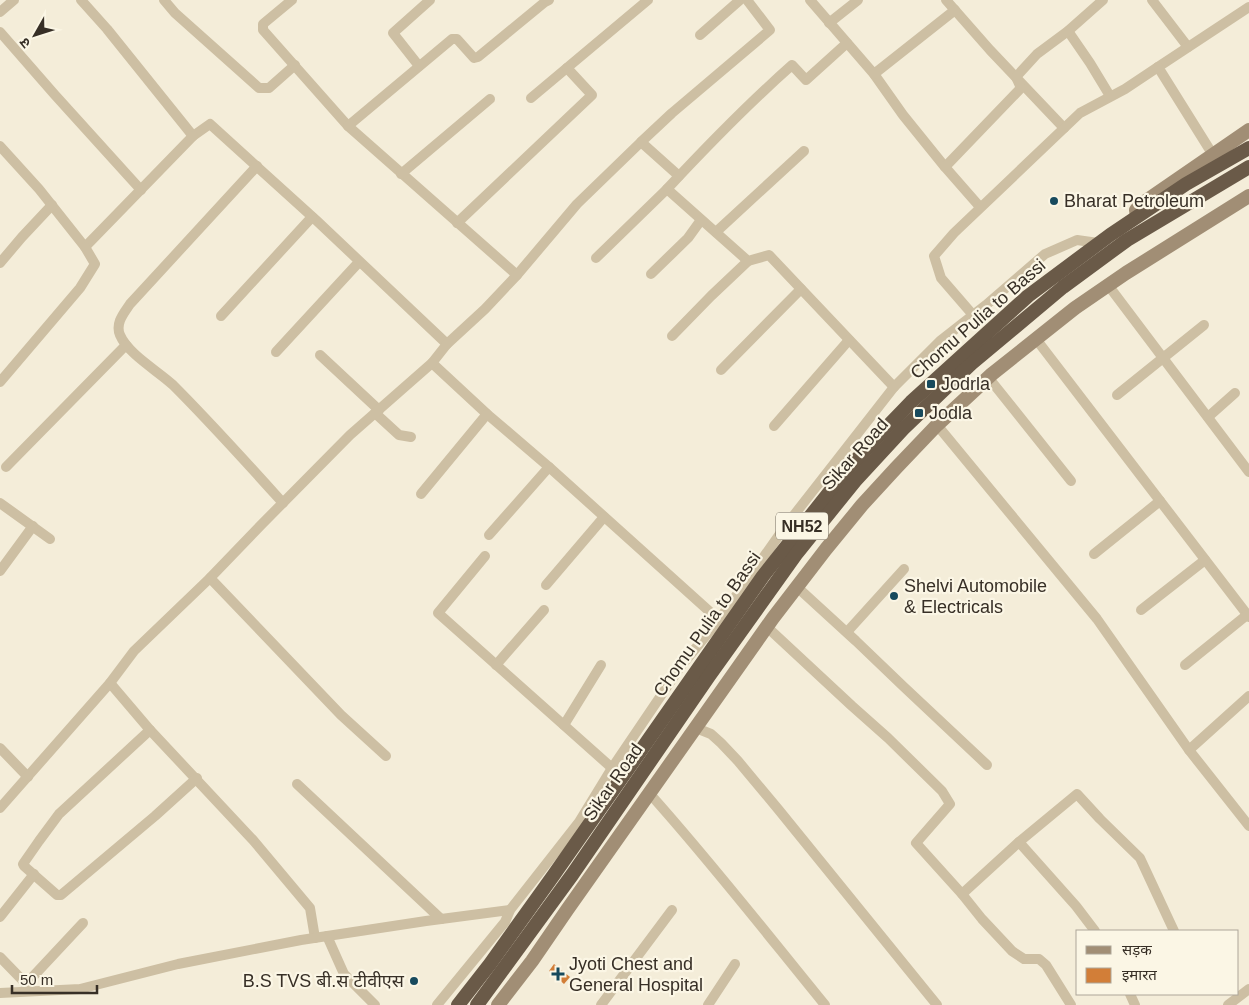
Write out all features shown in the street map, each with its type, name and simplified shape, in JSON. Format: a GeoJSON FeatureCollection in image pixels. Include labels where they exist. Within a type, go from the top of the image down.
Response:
{"type":"FeatureCollection","features":[{"type":"Feature","properties":{"kind":"highway","name":"Chomu Pulia to Bassi"},"geometry":{"type":"LineString","coordinates":[[458,1005],[536,900],[763,576],[847,470],[911,402],[1028,296],[1137,216],[1186,184],[1249,148]]}},
{"type":"Feature","properties":{"kind":"highway","name":"Sikar Road"},"geometry":{"type":"LineString","coordinates":[[477,1005],[572,875],[704,684],[798,553],[855,481],[903,429],[971,364],[1063,287],[1127,240],[1249,167]]}},
{"type":"Feature","properties":{"kind":"main road"},"geometry":{"type":"LineString","coordinates":[[1137,216],[1136,210],[1140,205],[1249,130]]}},
{"type":"Feature","properties":{"kind":"main road"},"geometry":{"type":"LineString","coordinates":[[498,1005],[532,961],[767,627],[862,505],[937,425],[988,378],[1036,339],[1108,285],[1249,196]]}},
{"type":"Feature","properties":{"kind":"street"},"geometry":{"type":"LineString","coordinates":[[0,12],[14,0]]}},
{"type":"Feature","properties":{"kind":"street"},"geometry":{"type":"LineString","coordinates":[[81,0],[107,29],[193,136]]}},
{"type":"Feature","properties":{"kind":"street"},"geometry":{"type":"LineString","coordinates":[[164,0],[175,13],[259,88],[269,88],[296,65]]}},
{"type":"Feature","properties":{"kind":"street"},"geometry":{"type":"LineString","coordinates":[[292,0],[264,24],[263,30],[296,65],[348,126],[517,275]]}},
{"type":"Feature","properties":{"kind":"street"},"geometry":{"type":"LineString","coordinates":[[419,66],[394,33],[430,0]]}},
{"type":"Feature","properties":{"kind":"street"},"geometry":{"type":"LineString","coordinates":[[348,126],[452,39],[458,39],[474,58],[478,57],[549,0]]}},
{"type":"Feature","properties":{"kind":"street"},"geometry":{"type":"LineString","coordinates":[[531,98],[648,0]]}},
{"type":"Feature","properties":{"kind":"street"},"geometry":{"type":"LineString","coordinates":[[700,35],[740,0]]}},
{"type":"Feature","properties":{"kind":"street"},"geometry":{"type":"LineString","coordinates":[[0,808],[110,682],[134,651],[210,578],[350,435],[432,363],[447,344],[517,275],[577,204],[672,113],[770,30],[746,0]]}},
{"type":"Feature","properties":{"kind":"street"},"geometry":{"type":"LineString","coordinates":[[810,0],[874,74],[903,115],[980,207]]}},
{"type":"Feature","properties":{"kind":"street"},"geometry":{"type":"LineString","coordinates":[[829,23],[858,0]]}},
{"type":"Feature","properties":{"kind":"street"},"geometry":{"type":"LineString","coordinates":[[946,0],[1064,128]]}},
{"type":"Feature","properties":{"kind":"street"},"geometry":{"type":"LineString","coordinates":[[1016,77],[1037,54],[1068,31],[1103,0]]}},
{"type":"Feature","properties":{"kind":"street"},"geometry":{"type":"LineString","coordinates":[[1152,0],[1188,47]]}},
{"type":"Feature","properties":{"kind":"street"},"geometry":{"type":"LineString","coordinates":[[973,315],[941,278],[934,256],[954,233],[1080,113],[1125,89],[1249,8]]}},
{"type":"Feature","properties":{"kind":"street"},"geometry":{"type":"LineString","coordinates":[[874,74],[954,10]]}},
{"type":"Feature","properties":{"kind":"street"},"geometry":{"type":"LineString","coordinates":[[1068,31],[1110,96]]}},
{"type":"Feature","properties":{"kind":"street"},"geometry":{"type":"LineString","coordinates":[[0,32],[54,95],[141,190]]}},
{"type":"Feature","properties":{"kind":"street"},"geometry":{"type":"LineString","coordinates":[[596,258],[756,98],[792,65],[806,80],[847,43]]}},
{"type":"Feature","properties":{"kind":"street"},"geometry":{"type":"LineString","coordinates":[[1158,66],[1213,155]]}},
{"type":"Feature","properties":{"kind":"street"},"geometry":{"type":"LineString","coordinates":[[457,223],[592,95],[567,68]]}},
{"type":"Feature","properties":{"kind":"street"},"geometry":{"type":"LineString","coordinates":[[945,167],[1021,88],[1016,77]]}},
{"type":"Feature","properties":{"kind":"street"},"geometry":{"type":"LineString","coordinates":[[401,174],[490,98]]}},
{"type":"Feature","properties":{"kind":"street"},"geometry":{"type":"LineString","coordinates":[[85,247],[193,136],[210,124],[447,344]]}},
{"type":"Feature","properties":{"kind":"street"},"geometry":{"type":"LineString","coordinates":[[641,142],[679,176]]}},
{"type":"Feature","properties":{"kind":"street"},"geometry":{"type":"LineString","coordinates":[[0,146],[39,188],[85,247],[95,264],[80,288],[0,382]]}},
{"type":"Feature","properties":{"kind":"street"},"geometry":{"type":"LineString","coordinates":[[716,232],[804,150]]}},
{"type":"Feature","properties":{"kind":"street"},"geometry":{"type":"LineString","coordinates":[[257,166],[130,304],[119,322],[120,334],[129,349],[187,399],[283,503]]}},
{"type":"Feature","properties":{"kind":"street"},"geometry":{"type":"LineString","coordinates":[[667,189],[748,261]]}},
{"type":"Feature","properties":{"kind":"street"},"geometry":{"type":"LineString","coordinates":[[0,263],[52,205]]}},
{"type":"Feature","properties":{"kind":"street"},"geometry":{"type":"LineString","coordinates":[[221,316],[312,217]]}},
{"type":"Feature","properties":{"kind":"street"},"geometry":{"type":"LineString","coordinates":[[651,274],[688,238],[701,220]]}},
{"type":"Feature","properties":{"kind":"street"},"geometry":{"type":"LineString","coordinates":[[438,1005],[505,922],[510,910],[580,822],[612,768],[681,666],[719,620],[787,524],[894,388],[940,341],[1045,254],[1077,240],[1098,243]]}},
{"type":"Feature","properties":{"kind":"street"},"geometry":{"type":"LineString","coordinates":[[672,336],[748,261],[769,255],[894,388]]}},
{"type":"Feature","properties":{"kind":"street"},"geometry":{"type":"LineString","coordinates":[[276,352],[359,262]]}},
{"type":"Feature","properties":{"kind":"street"},"geometry":{"type":"LineString","coordinates":[[1108,285],[1249,472]]}},
{"type":"Feature","properties":{"kind":"street"},"geometry":{"type":"LineString","coordinates":[[721,370],[801,290]]}},
{"type":"Feature","properties":{"kind":"street"},"geometry":{"type":"LineString","coordinates":[[1117,395],[1204,325]]}},
{"type":"Feature","properties":{"kind":"street"},"geometry":{"type":"LineString","coordinates":[[1036,339],[1248,616],[1185,665]]}},
{"type":"Feature","properties":{"kind":"street"},"geometry":{"type":"LineString","coordinates":[[774,426],[849,340]]}},
{"type":"Feature","properties":{"kind":"street"},"geometry":{"type":"LineString","coordinates":[[6,467],[126,345]]}},
{"type":"Feature","properties":{"kind":"street"},"geometry":{"type":"LineString","coordinates":[[320,355],[399,435],[411,436]]}},
{"type":"Feature","properties":{"kind":"street"},"geometry":{"type":"LineString","coordinates":[[432,363],[719,620]]}},
{"type":"Feature","properties":{"kind":"street"},"geometry":{"type":"LineString","coordinates":[[988,378],[1071,481]]}},
{"type":"Feature","properties":{"kind":"street"},"geometry":{"type":"LineString","coordinates":[[1208,417],[1236,393]]}},
{"type":"Feature","properties":{"kind":"street"},"geometry":{"type":"LineString","coordinates":[[421,494],[487,414]]}},
{"type":"Feature","properties":{"kind":"street"},"geometry":{"type":"LineString","coordinates":[[937,425],[1097,619],[1189,750],[1249,826]]}},
{"type":"Feature","properties":{"kind":"street"},"geometry":{"type":"LineString","coordinates":[[489,535],[550,467]]}},
{"type":"Feature","properties":{"kind":"street"},"geometry":{"type":"LineString","coordinates":[[1094,554],[1160,501]]}},
{"type":"Feature","properties":{"kind":"street"},"geometry":{"type":"LineString","coordinates":[[0,503],[50,539]]}},
{"type":"Feature","properties":{"kind":"street"},"geometry":{"type":"LineString","coordinates":[[546,585],[604,517]]}},
{"type":"Feature","properties":{"kind":"street"},"geometry":{"type":"LineString","coordinates":[[0,571],[33,526]]}},
{"type":"Feature","properties":{"kind":"street"},"geometry":{"type":"LineString","coordinates":[[485,556],[438,613],[612,768]]}},
{"type":"Feature","properties":{"kind":"street"},"geometry":{"type":"LineString","coordinates":[[1141,610],[1205,560]]}},
{"type":"Feature","properties":{"kind":"street"},"geometry":{"type":"LineString","coordinates":[[847,632],[904,569]]}},
{"type":"Feature","properties":{"kind":"street"},"geometry":{"type":"LineString","coordinates":[[210,578],[341,715],[386,756]]}},
{"type":"Feature","properties":{"kind":"street"},"geometry":{"type":"LineString","coordinates":[[797,587],[987,765]]}},
{"type":"Feature","properties":{"kind":"street"},"geometry":{"type":"LineString","coordinates":[[496,665],[544,610]]}},
{"type":"Feature","properties":{"kind":"street"},"geometry":{"type":"LineString","coordinates":[[767,627],[888,738],[942,791],[950,804],[916,843],[982,919],[1012,950],[1024,960],[1039,959],[1046,965],[1071,1005]]}},
{"type":"Feature","properties":{"kind":"street"},"geometry":{"type":"LineString","coordinates":[[564,725],[601,665]]}},
{"type":"Feature","properties":{"kind":"street"},"geometry":{"type":"LineString","coordinates":[[110,682],[150,730],[253,840],[310,908],[315,938]]}},
{"type":"Feature","properties":{"kind":"street"},"geometry":{"type":"LineString","coordinates":[[1189,750],[1249,696]]}},
{"type":"Feature","properties":{"kind":"street"},"geometry":{"type":"LineString","coordinates":[[696,728],[711,734],[738,761],[937,1005]]}},
{"type":"Feature","properties":{"kind":"street"},"geometry":{"type":"LineString","coordinates":[[150,730],[59,814],[23,864],[57,895],[60,894],[155,816],[197,778]]}},
{"type":"Feature","properties":{"kind":"street"},"geometry":{"type":"LineString","coordinates":[[0,748],[28,777]]}},
{"type":"Feature","properties":{"kind":"street"},"geometry":{"type":"LineString","coordinates":[[297,784],[441,919]]}},
{"type":"Feature","properties":{"kind":"street"},"geometry":{"type":"LineString","coordinates":[[650,794],[730,886],[825,1005]]}},
{"type":"Feature","properties":{"kind":"street"},"geometry":{"type":"LineString","coordinates":[[962,894],[1019,842],[1078,794],[1100,819],[1140,858],[1174,930]]}},
{"type":"Feature","properties":{"kind":"street"},"geometry":{"type":"LineString","coordinates":[[1019,842],[1076,906],[1094,930]]}},
{"type":"Feature","properties":{"kind":"street"},"geometry":{"type":"LineString","coordinates":[[0,917],[34,874]]}},
{"type":"Feature","properties":{"kind":"street"},"geometry":{"type":"LineString","coordinates":[[0,993],[30,987],[80,989],[178,964],[301,940],[510,910]]}},
{"type":"Feature","properties":{"kind":"street"},"geometry":{"type":"LineString","coordinates":[[601,1005],[672,910]]}},
{"type":"Feature","properties":{"kind":"street"},"geometry":{"type":"LineString","coordinates":[[30,987],[83,923]]}},
{"type":"Feature","properties":{"kind":"street"},"geometry":{"type":"LineString","coordinates":[[326,936],[344,974],[375,1005]]}},
{"type":"Feature","properties":{"kind":"street"},"geometry":{"type":"LineString","coordinates":[[0,957],[30,987]]}},
{"type":"Feature","properties":{"kind":"street"},"geometry":{"type":"LineString","coordinates":[[708,1005],[735,964]]}},
{"type":"Feature","properties":{"kind":"street"},"geometry":{"type":"LineString","coordinates":[[1228,1005],[1249,989]]}},
{"type":"Feature","properties":{"kind":"building"},"geometry":{"type":"Polygon","coordinates":[[[554,964],[570,977],[564,984],[549,971],[554,964]]]}},
{"type":"Feature","properties":{"kind":"place","name":"Bharat Petroleum"},"geometry":{"type":"Point","coordinates":[1054,201]}},
{"type":"Feature","properties":{"kind":"place","name":"Jodrla"},"geometry":{"type":"Point","coordinates":[931,384]}},
{"type":"Feature","properties":{"kind":"place","name":"Jodla"},"geometry":{"type":"Point","coordinates":[919,413]}},
{"type":"Feature","properties":{"kind":"place","name":"Shelvi Automobile & Electricals"},"geometry":{"type":"Point","coordinates":[894,596]}},
{"type":"Feature","properties":{"kind":"place","name":"Jyoti Chest and General Hospital"},"geometry":{"type":"Point","coordinates":[558,974]}},
{"type":"Feature","properties":{"kind":"place","name":"B.S TVS बी.स टीवीएस"},"geometry":{"type":"Point","coordinates":[414,981]}}]}
